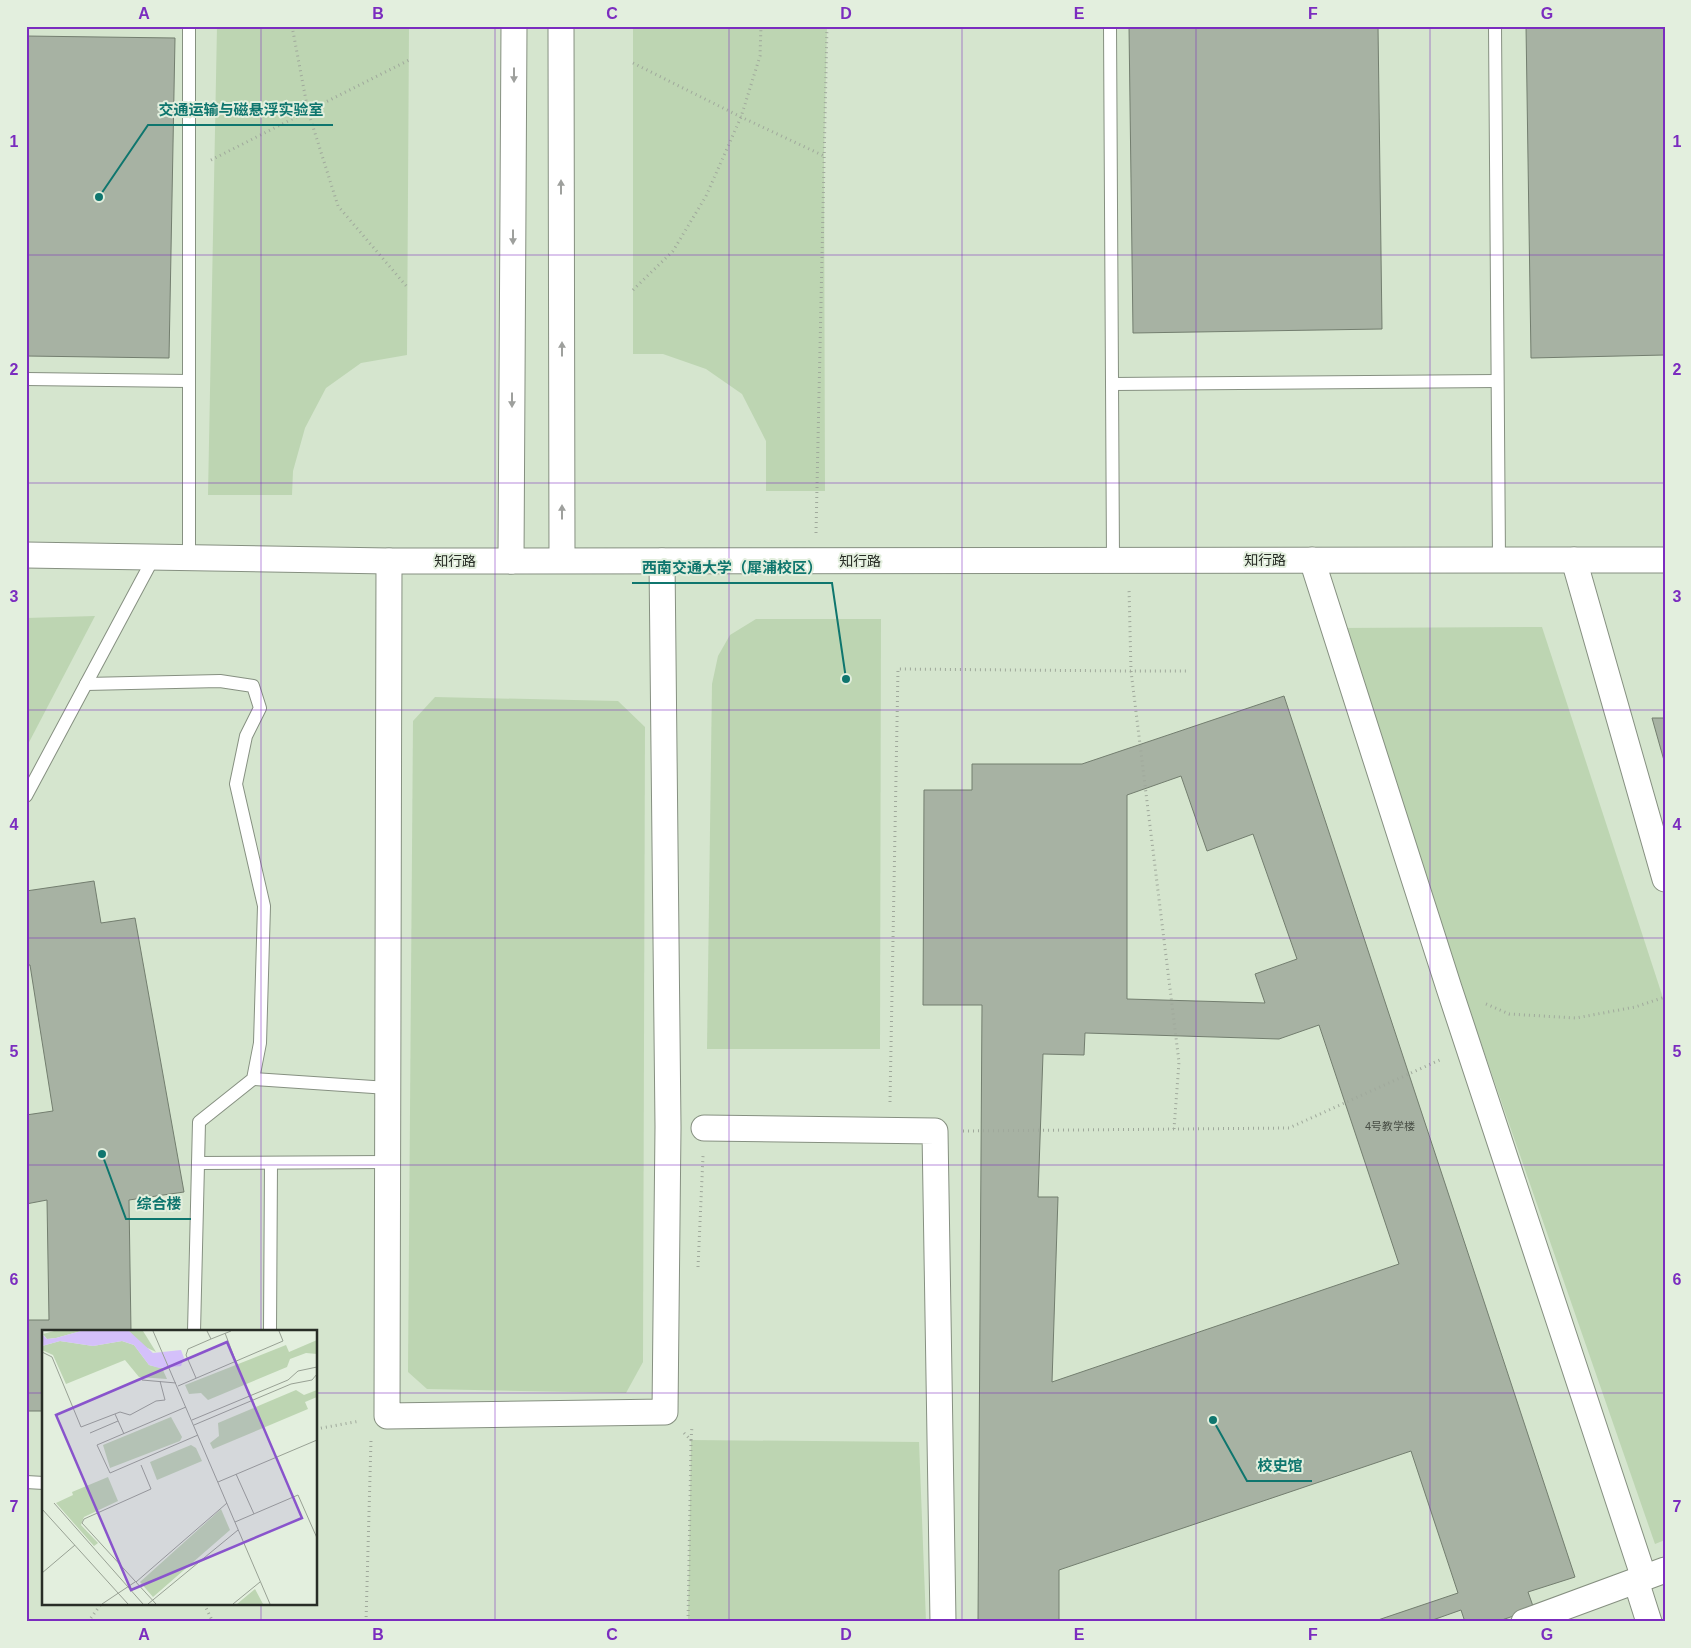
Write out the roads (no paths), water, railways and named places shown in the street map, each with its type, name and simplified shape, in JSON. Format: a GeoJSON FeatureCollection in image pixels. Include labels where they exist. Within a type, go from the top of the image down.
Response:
{"type":"FeatureCollection","features":[{"type":"Feature","properties":{"kind":"street"},"geometry":{"type":"LineString","coordinates":[[511,561],[514,26]]}},
{"type":"Feature","properties":{"kind":"street"},"geometry":{"type":"LineString","coordinates":[[561,26],[562,560]]}},
{"type":"Feature","properties":{"kind":"street","name":"知行路"},"geometry":{"type":"LineString","coordinates":[[26,555],[389,561],[1665,560]]}},
{"type":"Feature","properties":{"kind":"street"},"geometry":{"type":"LineString","coordinates":[[1312,560],[1468,1048],[1648,1576],[1649,1622]]}},
{"type":"Feature","properties":{"kind":"street"},"geometry":{"type":"LineString","coordinates":[[1574,560],[1665,879]]}},
{"type":"Feature","properties":{"kind":"street"},"geometry":{"type":"LineString","coordinates":[[389,561],[388,1416],[665,1412],[668,1128],[662,561]]}},
{"type":"Feature","properties":{"kind":"street"},"geometry":{"type":"LineString","coordinates":[[704,1128],[935,1131],[944,1622]]}},
{"type":"Feature","properties":{"kind":"street"},"geometry":{"type":"LineString","coordinates":[[1524,1622],[1648,1576]]}},
{"type":"Feature","properties":{"kind":"lane"},"geometry":{"type":"LineString","coordinates":[[189,26],[189,558]]}},
{"type":"Feature","properties":{"kind":"lane"},"geometry":{"type":"LineString","coordinates":[[1110,26],[1112,384],[1121,560]]}},
{"type":"Feature","properties":{"kind":"lane"},"geometry":{"type":"LineString","coordinates":[[1495,26],[1499,560]]}},
{"type":"Feature","properties":{"kind":"lane"},"geometry":{"type":"LineString","coordinates":[[26,379],[189,381]]}},
{"type":"Feature","properties":{"kind":"lane"},"geometry":{"type":"LineString","coordinates":[[1112,384],[1497,381]]}},
{"type":"Feature","properties":{"kind":"lane"},"geometry":{"type":"LineString","coordinates":[[26,796],[154,557]]}},
{"type":"Feature","properties":{"kind":"lane"},"geometry":{"type":"LineString","coordinates":[[86,684],[220,681],[253,686],[260,708],[246,736],[236,784],[264,906],[260,1043],[253,1079],[199,1122],[194,1330]]}},
{"type":"Feature","properties":{"kind":"lane"},"geometry":{"type":"LineString","coordinates":[[253,1079],[388,1088]]}},
{"type":"Feature","properties":{"kind":"lane"},"geometry":{"type":"LineString","coordinates":[[198,1163],[388,1162]]}},
{"type":"Feature","properties":{"kind":"lane"},"geometry":{"type":"LineString","coordinates":[[270,1330],[271,1163]]}},
{"type":"Feature","properties":{"kind":"lane"},"geometry":{"type":"LineString","coordinates":[[26,1482],[42,1483]]}},
{"type":"Feature","properties":{"kind":"place","name":"交通运输与磁悬浮实验室"},"geometry":{"type":"Point","coordinates":[99,197]}},
{"type":"Feature","properties":{"kind":"place","name":"西南交通大学（犀浦校区）"},"geometry":{"type":"Point","coordinates":[846,679]}},
{"type":"Feature","properties":{"kind":"place","name":"综合楼"},"geometry":{"type":"Point","coordinates":[102,1154]}},
{"type":"Feature","properties":{"kind":"place","name":"校史馆"},"geometry":{"type":"Point","coordinates":[1213,1420]}}]}
